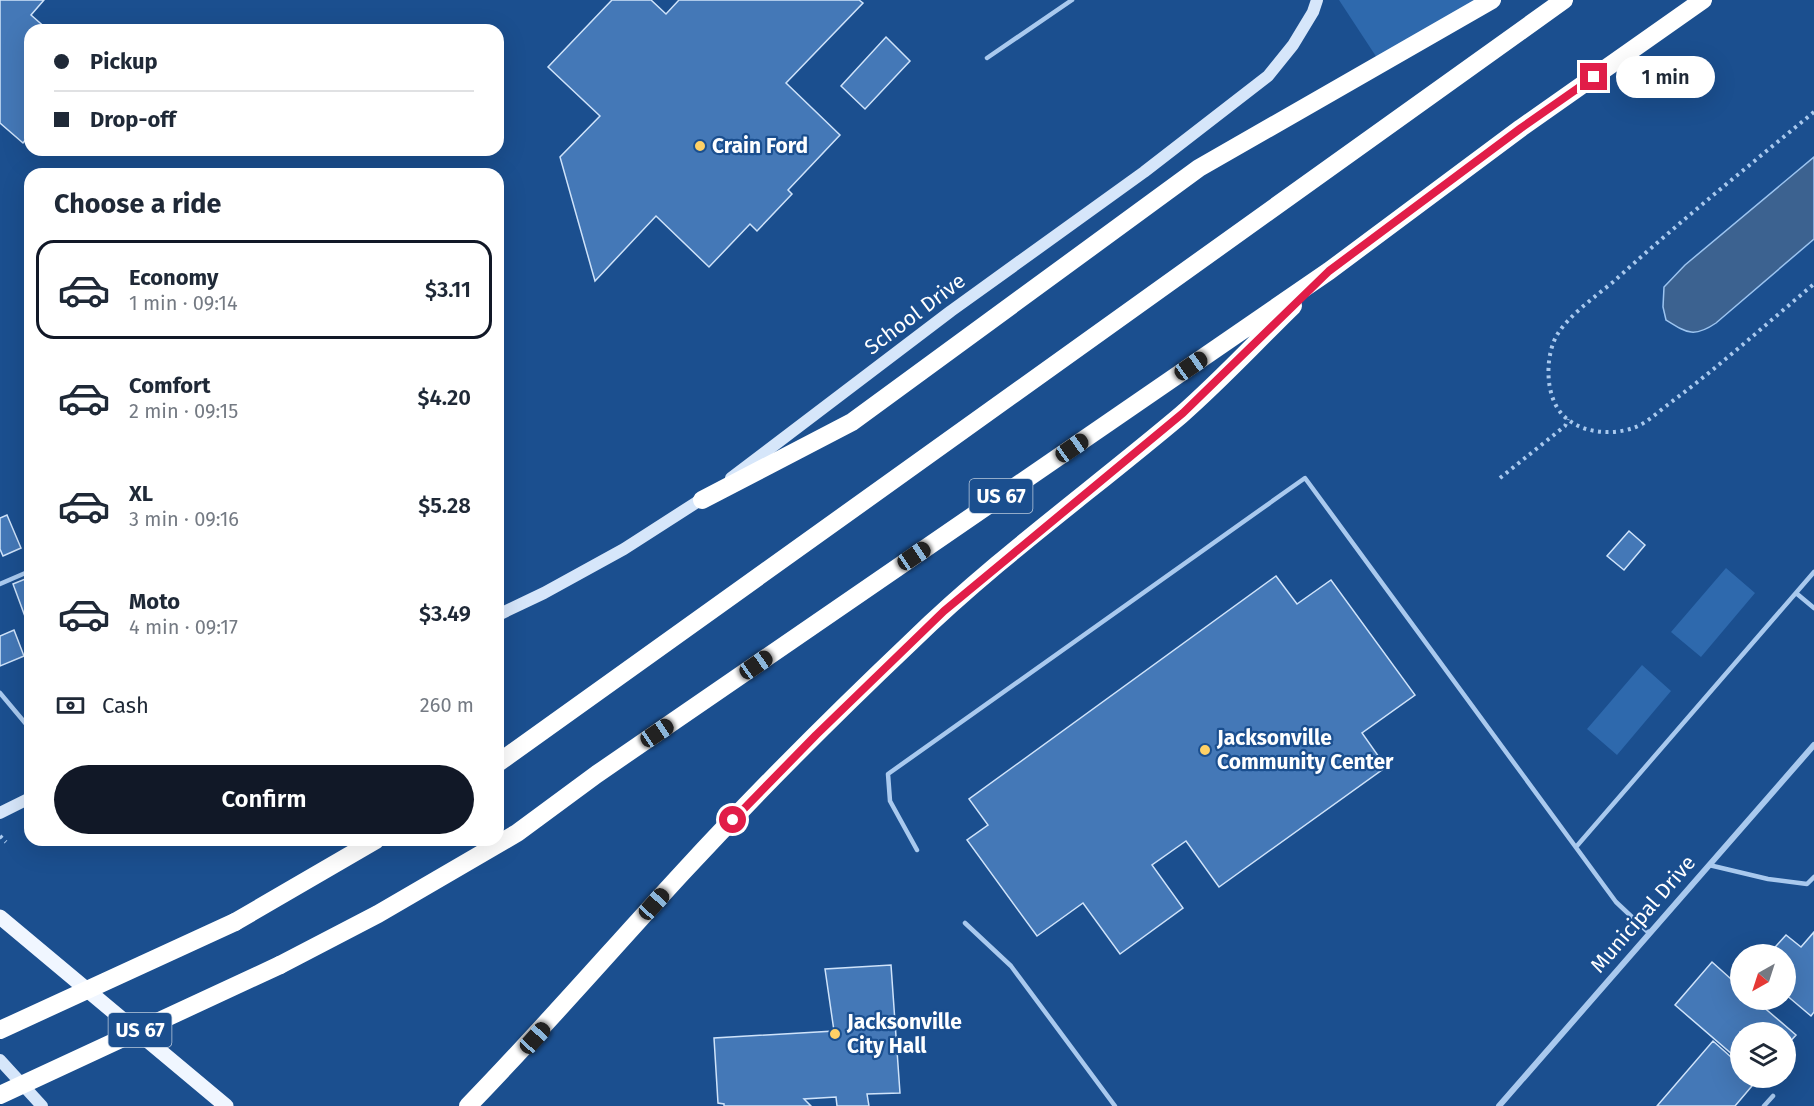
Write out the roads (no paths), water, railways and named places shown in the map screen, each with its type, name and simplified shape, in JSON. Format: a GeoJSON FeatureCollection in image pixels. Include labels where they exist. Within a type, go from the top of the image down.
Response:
{"type":"FeatureCollection","features":[{"type":"Feature","properties":{"kind":"highway"},"geometry":{"type":"LineString","coordinates":[[702,500],[852,422],[1199,168],[1492,0]]}},
{"type":"Feature","properties":{"kind":"highway"},"geometry":{"type":"LineString","coordinates":[[504,759],[1564,0]]}},
{"type":"Feature","properties":{"kind":"highway","name":"US 67"},"geometry":{"type":"LineString","coordinates":[[504,841],[617,760],[1329,271],[1521,128],[1703,0]]}},
{"type":"Feature","properties":{"kind":"highway"},"geometry":{"type":"LineString","coordinates":[[468,1106],[535,1038],[684,871],[910,642],[1021,546],[1183,413],[1329,271]]}},
{"type":"Feature","properties":{"kind":"highway","name":"US 67"},"geometry":{"type":"LineString","coordinates":[[0,1030],[235,922],[366,846]]}},
{"type":"Feature","properties":{"kind":"highway","name":"US 67"},"geometry":{"type":"LineString","coordinates":[[0,1095],[280,965],[378,914],[495,846]]}},
{"type":"Feature","properties":{"kind":"main road"},"geometry":{"type":"LineString","coordinates":[[0,917],[214,1100],[226,1106]]}},
{"type":"Feature","properties":{"kind":"street","name":"School Drive"},"geometry":{"type":"LineString","coordinates":[[504,612],[624,549],[702,500],[951,311],[1144,172],[1268,76],[1293,45],[1313,12],[1317,0]]}},
{"type":"Feature","properties":{"kind":"street","name":"Municipal Drive"},"geometry":{"type":"LineString","coordinates":[[1499,1106],[1814,746]]}},
{"type":"Feature","properties":{"kind":"street"},"geometry":{"type":"LineString","coordinates":[[0,813],[24,801]]}},
{"type":"Feature","properties":{"kind":"street"},"geometry":{"type":"LineString","coordinates":[[0,1060],[42,1106]]}},
{"type":"Feature","properties":{"kind":"lane"},"geometry":{"type":"LineString","coordinates":[[987,58],[1072,0]]}},
{"type":"Feature","properties":{"kind":"lane"},"geometry":{"type":"LineString","coordinates":[[917,850],[890,801],[888,774],[1305,478],[1617,902],[1649,933]]}},
{"type":"Feature","properties":{"kind":"lane"},"geometry":{"type":"LineString","coordinates":[[1576,847],[1814,572]]}},
{"type":"Feature","properties":{"kind":"lane"},"geometry":{"type":"LineString","coordinates":[[0,584],[24,574]]}},
{"type":"Feature","properties":{"kind":"lane"},"geometry":{"type":"LineString","coordinates":[[1796,593],[1814,608]]}},
{"type":"Feature","properties":{"kind":"lane"},"geometry":{"type":"LineString","coordinates":[[0,693],[24,722]]}},
{"type":"Feature","properties":{"kind":"lane"},"geometry":{"type":"LineString","coordinates":[[1709,865],[1768,879],[1808,884],[1814,877]]}},
{"type":"Feature","properties":{"kind":"lane"},"geometry":{"type":"LineString","coordinates":[[965,923],[1011,966],[1115,1106]]}},
{"type":"Feature","properties":{"kind":"lane"},"geometry":{"type":"LineString","coordinates":[[1764,1106],[1773,1096]]}},
{"type":"Feature","properties":{"kind":"place","name":"Crain Ford"},"geometry":{"type":"Point","coordinates":[700,146]}},
{"type":"Feature","properties":{"kind":"place","name":"Jacksonville Community Center"},"geometry":{"type":"Point","coordinates":[1205,750]}},
{"type":"Feature","properties":{"kind":"place","name":"Jacksonville City Hall"},"geometry":{"type":"Point","coordinates":[835,1034]}}]}
